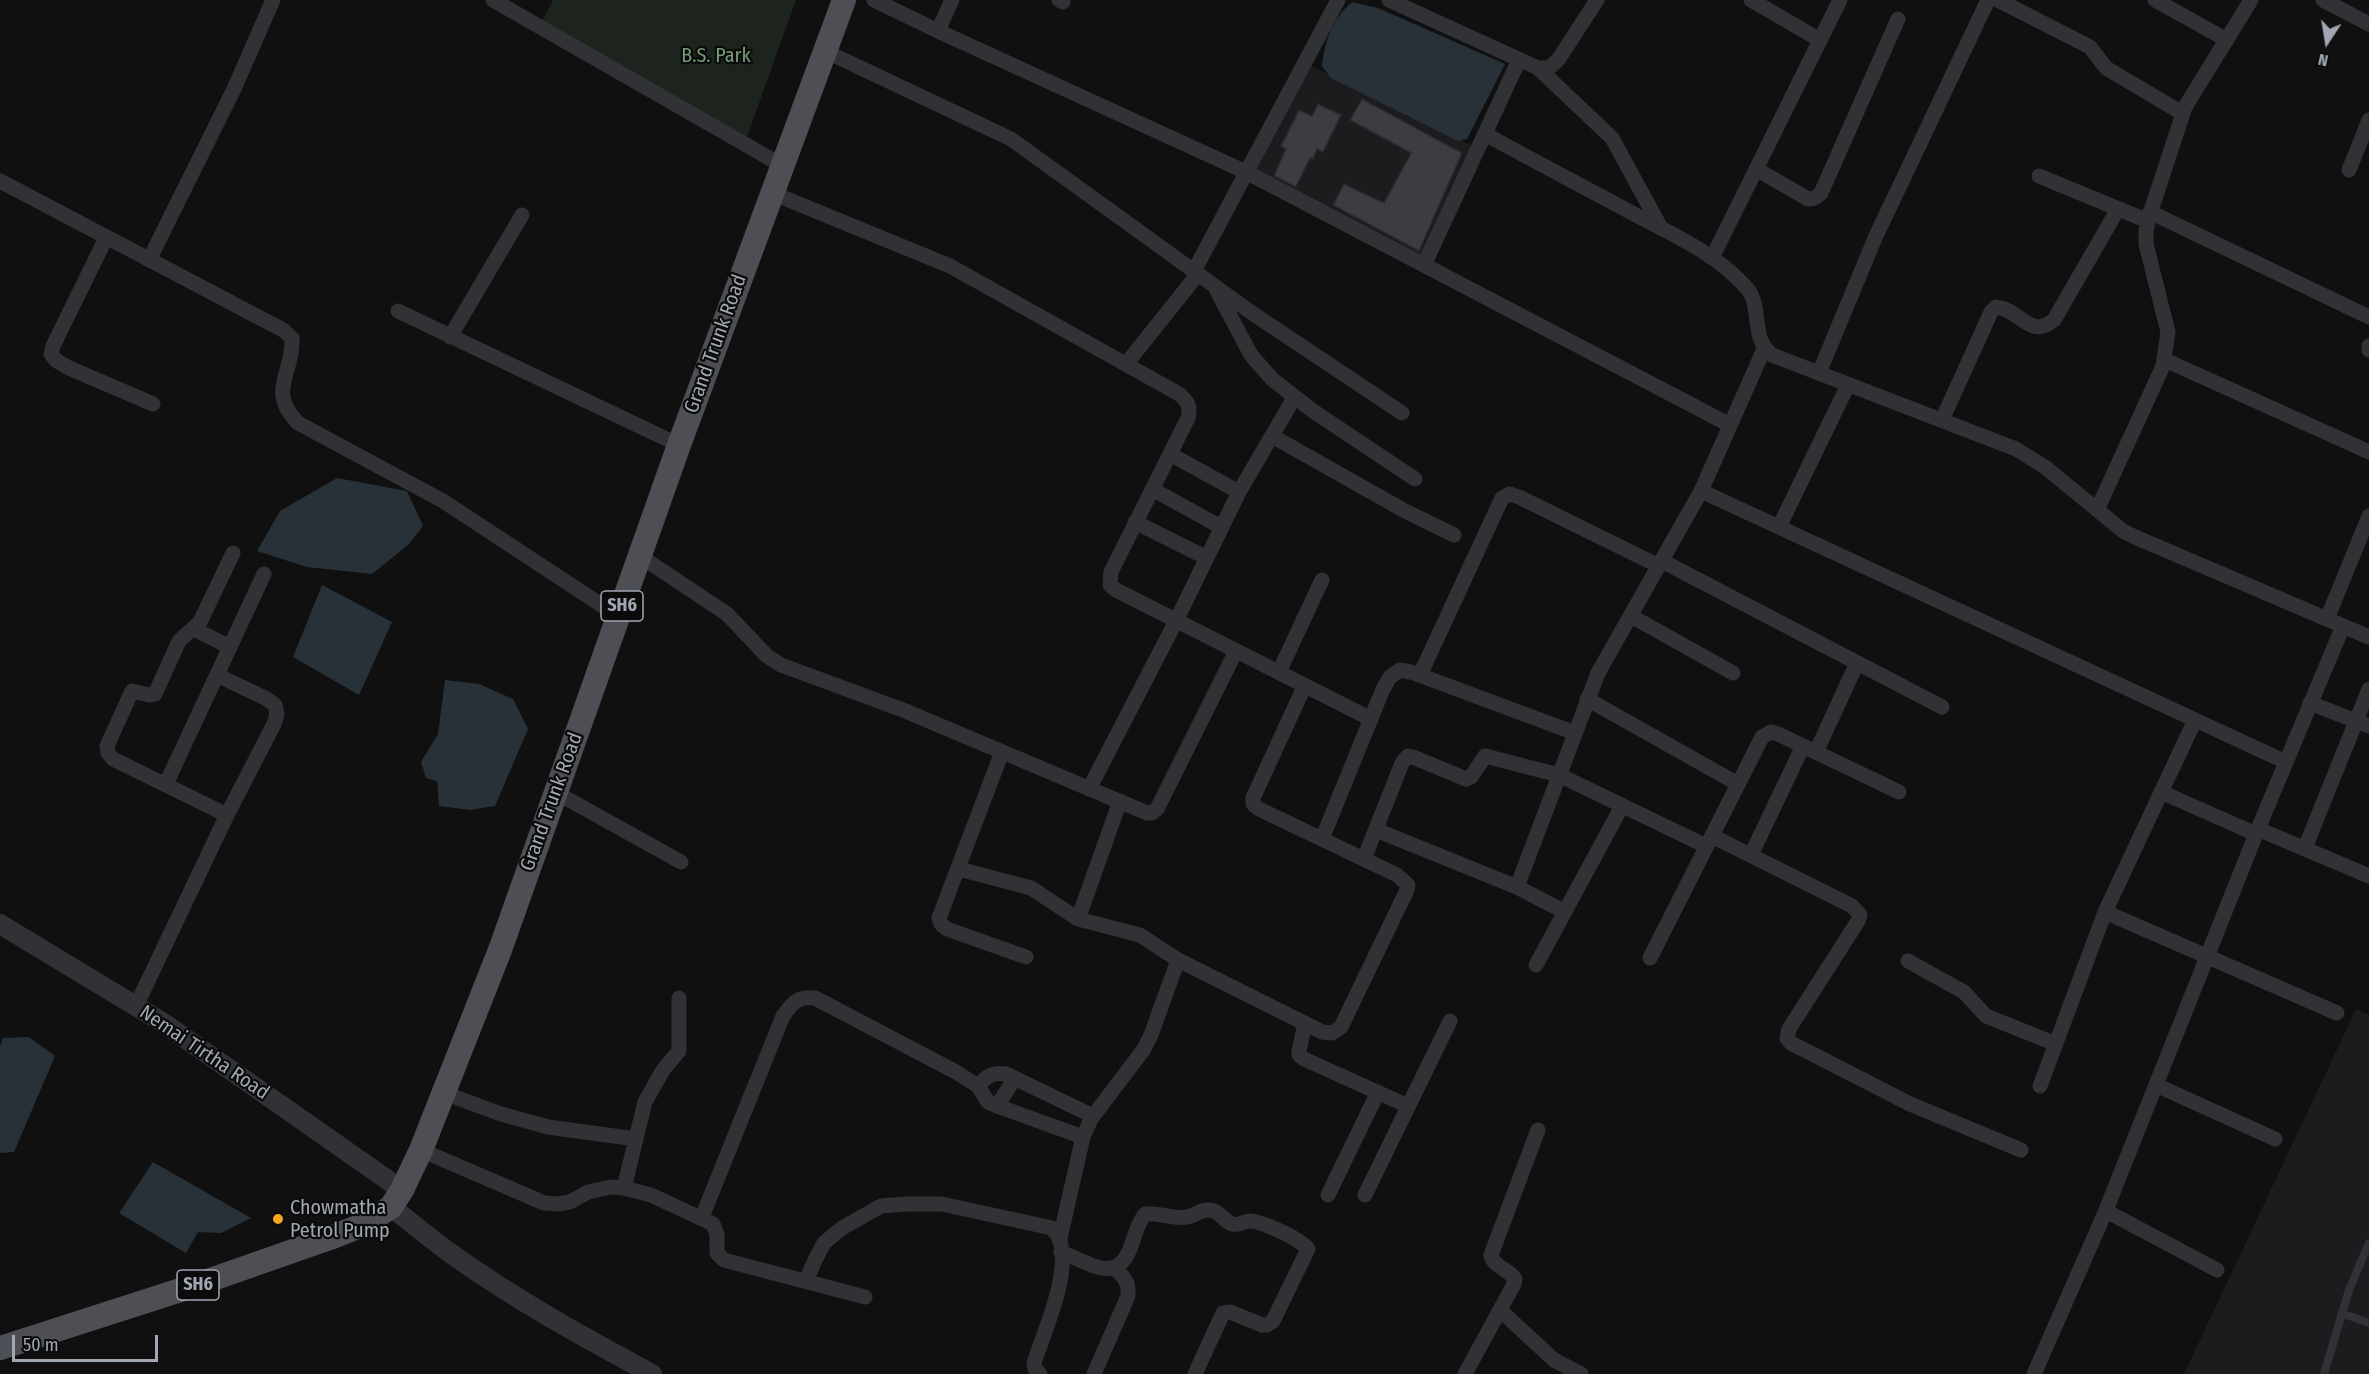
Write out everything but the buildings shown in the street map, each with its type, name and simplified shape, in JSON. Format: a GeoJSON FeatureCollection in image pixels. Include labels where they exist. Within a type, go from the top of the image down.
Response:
{"type":"FeatureCollection","features":[{"type":"Feature","properties":{"kind":"main road","name":"Grand Trunk Road"},"geometry":{"type":"LineString","coordinates":[[397,1198],[422,1150],[500,950],[679,445],[844,0]]}},
{"type":"Feature","properties":{"kind":"main road","name":"SH6"},"geometry":{"type":"LineString","coordinates":[[0,1348],[282,1257],[365,1224],[397,1198]]}},
{"type":"Feature","properties":{"kind":"street"},"geometry":{"type":"LineString","coordinates":[[149,260],[234,89],[273,0]]}},
{"type":"Feature","properties":{"kind":"street"},"geometry":{"type":"LineString","coordinates":[[495,0],[783,166]]}},
{"type":"Feature","properties":{"kind":"street"},"geometry":{"type":"LineString","coordinates":[[874,0],[938,32],[1246,172],[1730,425]]}},
{"type":"Feature","properties":{"kind":"street"},"geometry":{"type":"LineString","coordinates":[[938,32],[952,0]]}},
{"type":"Feature","properties":{"kind":"street"},"geometry":{"type":"LineString","coordinates":[[1126,364],[1196,272],[1246,172],[1338,0]]}},
{"type":"Feature","properties":{"kind":"street"},"geometry":{"type":"LineString","coordinates":[[1389,0],[1538,68],[1612,138],[1661,228]]}},
{"type":"Feature","properties":{"kind":"street"},"geometry":{"type":"LineString","coordinates":[[1538,68],[1549,68],[1558,60],[1597,0]]}},
{"type":"Feature","properties":{"kind":"street"},"geometry":{"type":"LineString","coordinates":[[1751,0],[1820,40]]}},
{"type":"Feature","properties":{"kind":"street"},"geometry":{"type":"LineString","coordinates":[[1712,258],[1840,0]]}},
{"type":"Feature","properties":{"kind":"street"},"geometry":{"type":"LineString","coordinates":[[1819,373],[1875,238],[1988,0]]}},
{"type":"Feature","properties":{"kind":"street"},"geometry":{"type":"LineString","coordinates":[[1998,0],[2090,47],[2106,68],[2182,113]]}},
{"type":"Feature","properties":{"kind":"street"},"geometry":{"type":"LineString","coordinates":[[2155,0],[2227,40]]}},
{"type":"Feature","properties":{"kind":"street"},"geometry":{"type":"LineString","coordinates":[[2097,510],[2164,360],[2168,332],[2146,244],[2149,217],[2182,113],[2251,0]]}},
{"type":"Feature","properties":{"kind":"street"},"geometry":{"type":"LineString","coordinates":[[2324,0],[2369,24]]}},
{"type":"Feature","properties":{"kind":"street"},"geometry":{"type":"LineString","coordinates":[[1756,169],[1808,199],[1815,198],[1821,193],[1898,19]]}},
{"type":"Feature","properties":{"kind":"street"},"geometry":{"type":"LineString","coordinates":[[825,51],[1011,139],[1215,287],[1402,413]]}},
{"type":"Feature","properties":{"kind":"street"},"geometry":{"type":"LineString","coordinates":[[1424,265],[1519,60]]}},
{"type":"Feature","properties":{"kind":"street"},"geometry":{"type":"LineString","coordinates":[[2349,170],[2369,120]]}},
{"type":"Feature","properties":{"kind":"street"},"geometry":{"type":"LineString","coordinates":[[1485,134],[1661,228],[1712,258],[1747,287],[1752,300],[1759,340],[1764,349],[1772,355],[2016,449],[2030,457],[2123,531],[2369,637]]}},
{"type":"Feature","properties":{"kind":"street"},"geometry":{"type":"LineString","coordinates":[[2039,176],[2118,209],[2149,217],[2369,317]]}},
{"type":"Feature","properties":{"kind":"street"},"geometry":{"type":"LineString","coordinates":[[1,185],[283,330],[292,338],[292,348],[282,397],[286,411],[298,423],[443,501],[618,616]]}},
{"type":"Feature","properties":{"kind":"street"},"geometry":{"type":"LineString","coordinates":[[772,193],[950,266],[1126,364],[1187,401],[1190,409],[1188,418],[1111,572],[1110,585],[1176,621],[1371,719]]}},
{"type":"Feature","properties":{"kind":"street"},"geometry":{"type":"LineString","coordinates":[[1942,420],[1991,312],[1996,307],[2004,308],[2030,325],[2047,326],[2054,320],[2118,209]]}},
{"type":"Feature","properties":{"kind":"street"},"geometry":{"type":"LineString","coordinates":[[450,337],[522,215]]}},
{"type":"Feature","properties":{"kind":"street"},"geometry":{"type":"LineString","coordinates":[[106,238],[51,354],[57,361],[69,368],[153,404]]}},
{"type":"Feature","properties":{"kind":"street"},"geometry":{"type":"LineString","coordinates":[[1215,287],[1251,355],[1272,379],[1294,398],[1415,479]]}},
{"type":"Feature","properties":{"kind":"street"},"geometry":{"type":"LineString","coordinates":[[398,311],[679,445]]}},
{"type":"Feature","properties":{"kind":"street"},"geometry":{"type":"LineString","coordinates":[[1517,886],[1598,673],[1701,491],[1764,349]]}},
{"type":"Feature","properties":{"kind":"street"},"geometry":{"type":"LineString","coordinates":[[2164,360],[2369,452]]}},
{"type":"Feature","properties":{"kind":"street"},"geometry":{"type":"LineString","coordinates":[[1779,527],[1848,384]]}},
{"type":"Feature","properties":{"kind":"street"},"geometry":{"type":"LineString","coordinates":[[1089,789],[1176,621],[1239,492],[1294,398]]}},
{"type":"Feature","properties":{"kind":"street"},"geometry":{"type":"LineString","coordinates":[[1272,436],[1405,511],[1455,535]]}},
{"type":"Feature","properties":{"kind":"street"},"geometry":{"type":"LineString","coordinates":[[1170,454],[1239,492]]}},
{"type":"Feature","properties":{"kind":"street"},"geometry":{"type":"LineString","coordinates":[[1152,489],[1221,527]]}},
{"type":"Feature","properties":{"kind":"street"},"geometry":{"type":"LineString","coordinates":[[1701,491],[2286,762]]}},
{"type":"Feature","properties":{"kind":"street"},"geometry":{"type":"LineString","coordinates":[[1420,675],[1502,498],[1510,494],[1519,496],[1660,563],[1942,707]]}},
{"type":"Feature","properties":{"kind":"street"},"geometry":{"type":"LineString","coordinates":[[2327,619],[2369,516]]}},
{"type":"Feature","properties":{"kind":"street"},"geometry":{"type":"LineString","coordinates":[[1136,522],[1207,558]]}},
{"type":"Feature","properties":{"kind":"street"},"geometry":{"type":"LineString","coordinates":[[227,815],[113,759],[108,753],[107,746],[132,691],[155,694],[179,641],[194,628],[203,616],[233,553]]}},
{"type":"Feature","properties":{"kind":"street"},"geometry":{"type":"LineString","coordinates":[[640,556],[727,614],[767,656],[781,665],[887,704],[1147,813],[1152,813],[1157,809],[1236,651]]}},
{"type":"Feature","properties":{"kind":"street"},"geometry":{"type":"LineString","coordinates":[[166,784],[264,574]]}},
{"type":"Feature","properties":{"kind":"street"},"geometry":{"type":"LineString","coordinates":[[1279,672],[1322,580]]}},
{"type":"Feature","properties":{"kind":"street"},"geometry":{"type":"LineString","coordinates":[[1630,616],[1733,673]]}},
{"type":"Feature","properties":{"kind":"street"},"geometry":{"type":"LineString","coordinates":[[2034,1374],[2106,1211],[2257,831],[2343,626]]}},
{"type":"Feature","properties":{"kind":"street"},"geometry":{"type":"LineString","coordinates":[[194,628],[230,647]]}},
{"type":"Feature","properties":{"kind":"street"},"geometry":{"type":"LineString","coordinates":[[1751,855],[1857,663]]}},
{"type":"Feature","properties":{"kind":"street"},"geometry":{"type":"LineString","coordinates":[[1322,839],[1390,676],[1400,670],[1420,675],[1575,733]]}},
{"type":"Feature","properties":{"kind":"street"},"geometry":{"type":"LineString","coordinates":[[136,1006],[277,714],[275,705],[267,699],[217,675]]}},
{"type":"Feature","properties":{"kind":"street"},"geometry":{"type":"LineString","coordinates":[[959,869],[1031,888],[1078,919],[1091,924],[1131,931],[1178,960],[1322,1032],[1332,1033],[1341,1027],[1408,885],[1404,879],[1259,809],[1253,804],[1253,798],[1305,685]]}},
{"type":"Feature","properties":{"kind":"street"},"geometry":{"type":"LineString","coordinates":[[2305,848],[2362,723],[2369,689]]}},
{"type":"Feature","properties":{"kind":"street"},"geometry":{"type":"LineString","coordinates":[[1587,699],[1738,784]]}},
{"type":"Feature","properties":{"kind":"street"},"geometry":{"type":"LineString","coordinates":[[2310,703],[2362,723]]}},
{"type":"Feature","properties":{"kind":"street"},"geometry":{"type":"LineString","coordinates":[[2040,1086],[2105,912],[2195,720]]}},
{"type":"Feature","properties":{"kind":"street"},"geometry":{"type":"LineString","coordinates":[[1650,958],[1762,737],[1766,734],[1778,734],[1899,792]]}},
{"type":"Feature","properties":{"kind":"street"},"geometry":{"type":"LineString","coordinates":[[1002,752],[939,918],[941,924],[947,929],[1026,957]]}},
{"type":"Feature","properties":{"kind":"street"},"geometry":{"type":"LineString","coordinates":[[1365,859],[1402,764],[1408,756],[1466,779],[1471,777],[1485,756],[1559,775],[1622,806],[1709,841],[1751,855],[1852,906],[1860,915],[1789,1029],[1787,1038],[1791,1043],[1910,1104],[2021,1150]]}},
{"type":"Feature","properties":{"kind":"street"},"geometry":{"type":"LineString","coordinates":[[555,792],[681,862]]}},
{"type":"Feature","properties":{"kind":"street"},"geometry":{"type":"LineString","coordinates":[[2161,792],[2305,848],[2369,876]]}},
{"type":"Feature","properties":{"kind":"street"},"geometry":{"type":"LineString","coordinates":[[1078,919],[1120,801]]}},
{"type":"Feature","properties":{"kind":"street"},"geometry":{"type":"LineString","coordinates":[[1536,965],[1622,806]]}},
{"type":"Feature","properties":{"kind":"street"},"geometry":{"type":"LineString","coordinates":[[1376,830],[1517,886],[1564,912]]}},
{"type":"Feature","properties":{"kind":"street"},"geometry":{"type":"LineString","coordinates":[[2105,912],[2337,1013]]}},
{"type":"Feature","properties":{"kind":"street","name":"Nemai Tirtha Road"},"geometry":{"type":"LineString","coordinates":[[0,924],[171,1028],[397,1198],[454,1256],[580,1334],[652,1374]]}},
{"type":"Feature","properties":{"kind":"street"},"geometry":{"type":"LineString","coordinates":[[1040,1374],[1035,1369],[1034,1363],[1061,1278],[1061,1245],[1083,1137],[1093,1116],[1144,1049],[1178,960]]}},
{"type":"Feature","properties":{"kind":"street"},"geometry":{"type":"LineString","coordinates":[[1908,961],[1964,992],[1986,1016],[2056,1044]]}},
{"type":"Feature","properties":{"kind":"street"},"geometry":{"type":"LineString","coordinates":[[702,1217],[783,1016],[793,1002],[803,996],[815,998],[956,1072],[978,1086],[988,1102],[1083,1137]]}},
{"type":"Feature","properties":{"kind":"street"},"geometry":{"type":"LineString","coordinates":[[624,1188],[645,1102],[652,1088],[679,1050],[680,998]]}},
{"type":"Feature","properties":{"kind":"street"},"geometry":{"type":"LineString","coordinates":[[1365,1195],[1450,1021]]}},
{"type":"Feature","properties":{"kind":"street"},"geometry":{"type":"LineString","coordinates":[[1305,1023],[1299,1055],[1408,1106]]}},
{"type":"Feature","properties":{"kind":"street"},"geometry":{"type":"LineString","coordinates":[[978,1086],[988,1076],[997,1073],[1006,1074],[1093,1116]]}},
{"type":"Feature","properties":{"kind":"street"},"geometry":{"type":"LineString","coordinates":[[997,1106],[1015,1078]]}},
{"type":"Feature","properties":{"kind":"street"},"geometry":{"type":"LineString","coordinates":[[2156,1085],[2275,1139]]}},
{"type":"Feature","properties":{"kind":"street"},"geometry":{"type":"LineString","coordinates":[[1328,1195],[1378,1092]]}},
{"type":"Feature","properties":{"kind":"street"},"geometry":{"type":"LineString","coordinates":[[444,1093],[501,1114],[548,1127],[636,1139]]}},
{"type":"Feature","properties":{"kind":"street"},"geometry":{"type":"LineString","coordinates":[[1465,1374],[1515,1279],[1512,1274],[1495,1263],[1491,1255],[1538,1130]]}},
{"type":"Feature","properties":{"kind":"street"},"geometry":{"type":"LineString","coordinates":[[422,1150],[544,1203],[570,1202],[588,1192],[610,1188],[624,1188],[651,1195],[713,1224],[717,1234],[717,1253],[724,1260],[865,1297]]}},
{"type":"Feature","properties":{"kind":"street"},"geometry":{"type":"LineString","coordinates":[[806,1281],[814,1260],[824,1244],[842,1228],[881,1206],[942,1204],[1045,1226],[1052,1228],[1061,1245],[1106,1269],[1115,1269],[1124,1263],[1139,1221],[1145,1214],[1155,1213],[1182,1218],[1210,1210],[1233,1224],[1246,1221],[1256,1222],[1302,1242],[1308,1249],[1273,1321],[1262,1325],[1230,1312],[1223,1313],[1195,1374]]}},
{"type":"Feature","properties":{"kind":"street"},"geometry":{"type":"LineString","coordinates":[[2106,1211],[2217,1270]]}},
{"type":"Feature","properties":{"kind":"street"},"geometry":{"type":"LineString","coordinates":[[1094,1374],[1128,1296],[1129,1286],[1124,1277],[1115,1269]]}},
{"type":"Feature","properties":{"kind":"street"},"geometry":{"type":"LineString","coordinates":[[1500,1310],[1554,1360],[1581,1374]]}},
{"type":"Feature","properties":{"kind":"lane"},"geometry":{"type":"LineString","coordinates":[[2324,1374],[2349,1290],[2369,1243]]}},
{"type":"Feature","properties":{"kind":"lane"},"geometry":{"type":"LineString","coordinates":[[2342,1312],[2369,1323]]}},
{"type":"Feature","properties":{"kind":"shaded area"},"geometry":{"type":"Polygon","coordinates":[[[1352,2],[1378,8],[1505,64],[1467,139],[1458,141],[1331,78],[1322,66],[1325,48],[1339,16],[1352,2]]]}},
{"type":"Feature","properties":{"kind":"shaded area"},"geometry":{"type":"Polygon","coordinates":[[[1307,64],[1472,146],[1422,261],[1251,172],[1307,64]]]}},
{"type":"Feature","properties":{"kind":"shaded area"},"geometry":{"type":"Polygon","coordinates":[[[337,478],[407,491],[423,526],[408,545],[372,574],[307,567],[257,551],[280,511],[337,478]]]}},
{"type":"Feature","properties":{"kind":"shaded area"},"geometry":{"type":"Polygon","coordinates":[[[322,585],[392,622],[359,695],[293,657],[322,585]]]}},
{"type":"Feature","properties":{"kind":"shaded area"},"geometry":{"type":"Polygon","coordinates":[[[445,680],[479,684],[513,699],[528,729],[495,806],[470,810],[439,806],[437,781],[426,778],[421,762],[438,734],[445,680]]]}},
{"type":"Feature","properties":{"kind":"shaded area"},"geometry":{"type":"Polygon","coordinates":[[[2356,1009],[2369,1015],[2369,1374],[2184,1374],[2356,1009]]]}},
{"type":"Feature","properties":{"kind":"shaded area"},"geometry":{"type":"Polygon","coordinates":[[[29,1037],[55,1056],[14,1152],[0,1153],[0,1046],[3,1038],[29,1037]]]}},
{"type":"Feature","properties":{"kind":"shaded area"},"geometry":{"type":"Polygon","coordinates":[[[153,1162],[251,1218],[221,1233],[198,1232],[186,1253],[119,1213],[153,1162]]]}},
{"type":"Feature","properties":{"kind":"green space","name":"B.S. Park"},"geometry":{"type":"Polygon","coordinates":[[[553,0],[796,0],[747,137],[541,23],[553,0]]]}},
{"type":"Feature","properties":{"kind":"place","name":"Chowmatha Petrol Pump"},"geometry":{"type":"Point","coordinates":[278,1219]}}]}
